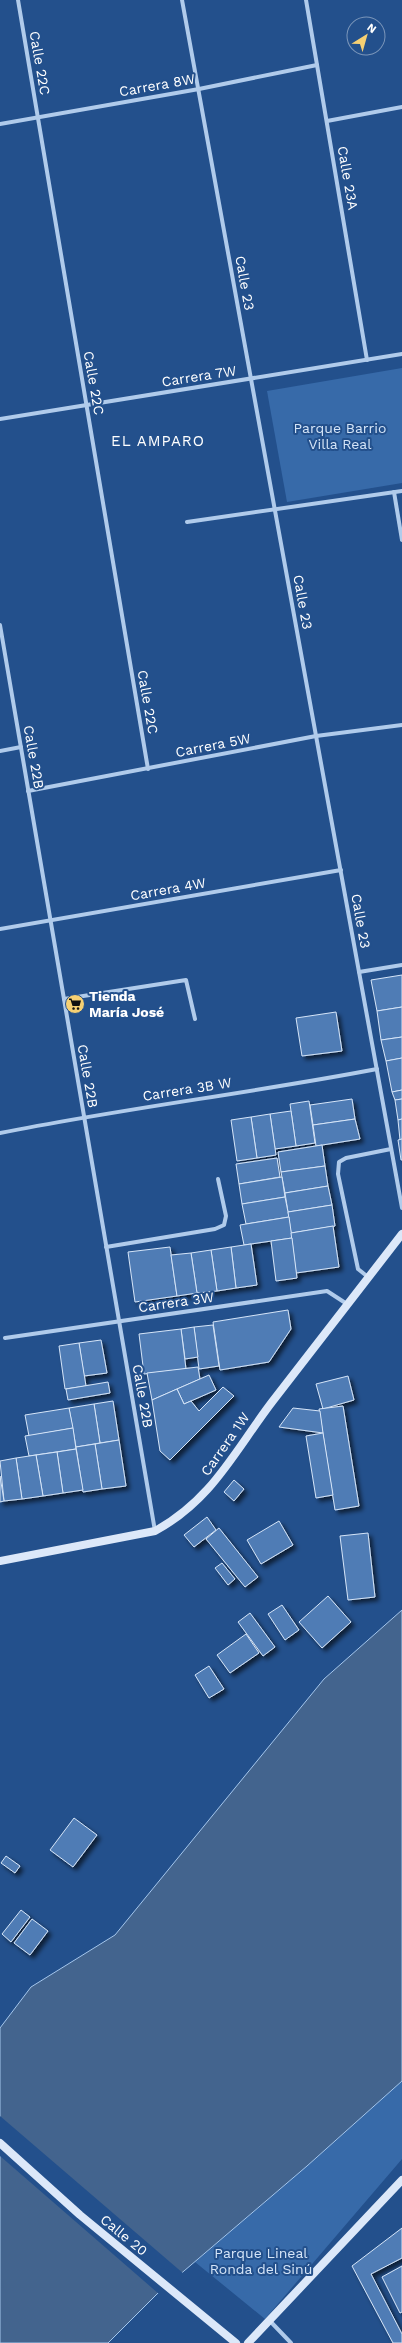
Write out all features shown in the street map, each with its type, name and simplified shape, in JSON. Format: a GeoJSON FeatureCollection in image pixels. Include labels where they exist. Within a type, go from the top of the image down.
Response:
{"type":"FeatureCollection","features":[{"type":"Feature","properties":{"kind":"street","name":"Calle 22C"},"geometry":{"type":"LineString","coordinates":[[18,0],[148,769]]}},
{"type":"Feature","properties":{"kind":"street","name":"Calle 23"},"geometry":{"type":"LineString","coordinates":[[182,0],[402,1208]]}},
{"type":"Feature","properties":{"kind":"street","name":"Calle 23A"},"geometry":{"type":"LineString","coordinates":[[306,0],[367,360]]}},
{"type":"Feature","properties":{"kind":"street","name":"Carrera 8W"},"geometry":{"type":"LineString","coordinates":[[0,124],[199,89],[317,65]]}},
{"type":"Feature","properties":{"kind":"street"},"geometry":{"type":"LineString","coordinates":[[327,121],[402,107]]}},
{"type":"Feature","properties":{"kind":"street","name":"Carrera 7W"},"geometry":{"type":"LineString","coordinates":[[0,419],[402,354]]}},
{"type":"Feature","properties":{"kind":"street"},"geometry":{"type":"LineString","coordinates":[[187,522],[402,491]]}},
{"type":"Feature","properties":{"kind":"street"},"geometry":{"type":"LineString","coordinates":[[394,492],[402,540]]}},
{"type":"Feature","properties":{"kind":"street","name":"Calle 22B"},"geometry":{"type":"LineString","coordinates":[[0,625],[155,1531]]}},
{"type":"Feature","properties":{"kind":"street","name":"Carrera 5W"},"geometry":{"type":"LineString","coordinates":[[28,791],[316,736],[402,725]]}},
{"type":"Feature","properties":{"kind":"street"},"geometry":{"type":"LineString","coordinates":[[0,751],[21,747]]}},
{"type":"Feature","properties":{"kind":"street","name":"Carrera 4W"},"geometry":{"type":"LineString","coordinates":[[0,929],[341,870]]}},
{"type":"Feature","properties":{"kind":"street"},"geometry":{"type":"LineString","coordinates":[[359,972],[402,965]]}},
{"type":"Feature","properties":{"kind":"street"},"geometry":{"type":"LineString","coordinates":[[64,999],[186,980],[195,1019]]}},
{"type":"Feature","properties":{"kind":"street","name":"Carrera 3B W"},"geometry":{"type":"LineString","coordinates":[[0,1133],[84,1116],[299,1083],[377,1068]]}},
{"type":"Feature","properties":{"kind":"street"},"geometry":{"type":"LineString","coordinates":[[368,1277],[358,1269],[338,1174],[339,1162],[346,1158],[391,1150]]}},
{"type":"Feature","properties":{"kind":"street"},"geometry":{"type":"LineString","coordinates":[[106,1247],[215,1229],[224,1225],[226,1216],[218,1178]]}},
{"type":"Feature","properties":{"kind":"street","name":"Carrera 1W"},"geometry":{"type":"LineString","coordinates":[[0,1561],[155,1531],[170,1523],[198,1502],[213,1485],[254,1426],[402,1234]]}},
{"type":"Feature","properties":{"kind":"street","name":"Carrera 3W"},"geometry":{"type":"LineString","coordinates":[[4,1338],[327,1291],[347,1304]]}},
{"type":"Feature","properties":{"kind":"street","name":"Calle 20"},"geometry":{"type":"LineString","coordinates":[[0,2143],[80,2215],[236,2343]]}},
{"type":"Feature","properties":{"kind":"street"},"geometry":{"type":"LineString","coordinates":[[248,2343],[402,2180]]}},
{"type":"Feature","properties":{"kind":"street"},"geometry":{"type":"LineString","coordinates":[[270,2321],[292,2343]]}},
{"type":"Feature","properties":{"kind":"green space","name":"Parque Barrio Villa Real"},"geometry":{"type":"Polygon","coordinates":[[[402,368],[402,483],[287,502],[267,391],[402,368]]]}},
{"type":"Feature","properties":{"kind":"green space","name":"Parque Lineal Ronda del Sinú"},"geometry":{"type":"Polygon","coordinates":[[[402,2081],[402,2159],[265,2319],[195,2262],[307,2166],[402,2081]]]}},
{"type":"Feature","properties":{"kind":"shaded area"},"geometry":{"type":"Polygon","coordinates":[[[402,1610],[402,2081],[307,2166],[157,2294],[108,2343],[0,2343],[0,2028],[31,1987],[115,1935],[324,1679],[402,1610]]]}},
{"type":"Feature","properties":{"kind":"pier"},"geometry":{"type":"Polygon","coordinates":[[[0,2116],[184,2274],[159,2294],[0,2156],[0,2116]]]}},
{"type":"Feature","properties":{"kind":"building"},"geometry":{"type":"Polygon","coordinates":[[[402,975],[402,1007],[377,1011],[371,980],[402,975]]]}},
{"type":"Feature","properties":{"kind":"building"},"geometry":{"type":"Polygon","coordinates":[[[402,1007],[402,1037],[381,1040],[377,1011],[402,1007]]]}},
{"type":"Feature","properties":{"kind":"building"},"geometry":{"type":"Polygon","coordinates":[[[336,1012],[342,1051],[302,1056],[296,1018],[336,1012]]]}},
{"type":"Feature","properties":{"kind":"building"},"geometry":{"type":"Polygon","coordinates":[[[402,1037],[402,1058],[386,1061],[381,1040],[402,1037]]]}},
{"type":"Feature","properties":{"kind":"building"},"geometry":{"type":"Polygon","coordinates":[[[402,1058],[402,1090],[392,1092],[386,1061],[402,1058]]]}},
{"type":"Feature","properties":{"kind":"building"},"geometry":{"type":"Polygon","coordinates":[[[402,1090],[402,1099],[395,1100],[392,1092],[402,1090]]]}},
{"type":"Feature","properties":{"kind":"building"},"geometry":{"type":"Polygon","coordinates":[[[352,1099],[355,1119],[313,1125],[310,1105],[352,1099]]]}},
{"type":"Feature","properties":{"kind":"building"},"geometry":{"type":"Polygon","coordinates":[[[402,1099],[402,1119],[398,1120],[395,1100],[402,1099]]]}},
{"type":"Feature","properties":{"kind":"building"},"geometry":{"type":"Polygon","coordinates":[[[309,1101],[315,1143],[296,1146],[290,1104],[309,1101]]]}},
{"type":"Feature","properties":{"kind":"building"},"geometry":{"type":"Polygon","coordinates":[[[291,1111],[296,1146],[275,1149],[270,1114],[291,1111]]]}},
{"type":"Feature","properties":{"kind":"building"},"geometry":{"type":"Polygon","coordinates":[[[270,1114],[276,1155],[257,1158],[251,1117],[270,1114]]]}},
{"type":"Feature","properties":{"kind":"building"},"geometry":{"type":"Polygon","coordinates":[[[251,1117],[257,1158],[237,1161],[231,1120],[251,1117]]]}},
{"type":"Feature","properties":{"kind":"building"},"geometry":{"type":"Polygon","coordinates":[[[355,1119],[360,1139],[316,1146],[313,1125],[355,1119]]]}},
{"type":"Feature","properties":{"kind":"building"},"geometry":{"type":"Polygon","coordinates":[[[402,1119],[402,1139],[400,1140],[398,1120],[402,1119]]]}},
{"type":"Feature","properties":{"kind":"building"},"geometry":{"type":"Polygon","coordinates":[[[402,1139],[402,1160],[401,1160],[398,1140],[402,1139]]]}},
{"type":"Feature","properties":{"kind":"building"},"geometry":{"type":"Polygon","coordinates":[[[322,1145],[325,1166],[281,1172],[278,1152],[322,1145]]]}},
{"type":"Feature","properties":{"kind":"building"},"geometry":{"type":"Polygon","coordinates":[[[277,1158],[280,1177],[239,1184],[236,1164],[277,1158]]]}},
{"type":"Feature","properties":{"kind":"building"},"geometry":{"type":"Polygon","coordinates":[[[325,1166],[328,1186],[285,1193],[281,1172],[325,1166]]]}},
{"type":"Feature","properties":{"kind":"building"},"geometry":{"type":"Polygon","coordinates":[[[282,1177],[285,1197],[242,1204],[239,1184],[282,1177]]]}},
{"type":"Feature","properties":{"kind":"building"},"geometry":{"type":"Polygon","coordinates":[[[328,1186],[332,1205],[288,1212],[285,1193],[328,1186]]]}},
{"type":"Feature","properties":{"kind":"building"},"geometry":{"type":"Polygon","coordinates":[[[285,1197],[289,1217],[246,1224],[242,1204],[285,1197]]]}},
{"type":"Feature","properties":{"kind":"building"},"geometry":{"type":"Polygon","coordinates":[[[332,1205],[335,1226],[291,1233],[288,1212],[332,1205]]]}},
{"type":"Feature","properties":{"kind":"building"},"geometry":{"type":"Polygon","coordinates":[[[289,1217],[292,1238],[244,1245],[240,1225],[289,1217]]]}},
{"type":"Feature","properties":{"kind":"building"},"geometry":{"type":"Polygon","coordinates":[[[333,1226],[339,1267],[296,1273],[291,1233],[333,1226]]]}},
{"type":"Feature","properties":{"kind":"building"},"geometry":{"type":"Polygon","coordinates":[[[292,1238],[297,1278],[276,1281],[271,1241],[292,1238]]]}},
{"type":"Feature","properties":{"kind":"building"},"geometry":{"type":"Polygon","coordinates":[[[251,1244],[257,1285],[236,1288],[231,1247],[251,1244]]]}},
{"type":"Feature","properties":{"kind":"building"},"geometry":{"type":"Polygon","coordinates":[[[170,1247],[177,1296],[135,1302],[128,1252],[170,1247]]]}},
{"type":"Feature","properties":{"kind":"building"},"geometry":{"type":"Polygon","coordinates":[[[231,1247],[236,1288],[217,1291],[211,1250],[231,1247]]]}},
{"type":"Feature","properties":{"kind":"building"},"geometry":{"type":"Polygon","coordinates":[[[211,1250],[217,1291],[197,1293],[191,1253],[211,1250]]]}},
{"type":"Feature","properties":{"kind":"building"},"geometry":{"type":"Polygon","coordinates":[[[191,1253],[197,1293],[177,1296],[171,1255],[191,1253]]]}},
{"type":"Feature","properties":{"kind":"building"},"geometry":{"type":"Polygon","coordinates":[[[288,1310],[291,1329],[269,1362],[220,1370],[213,1322],[288,1310]]]}},
{"type":"Feature","properties":{"kind":"building"},"geometry":{"type":"Polygon","coordinates":[[[213,1325],[219,1366],[199,1369],[194,1327],[213,1325]]]}},
{"type":"Feature","properties":{"kind":"building"},"geometry":{"type":"Polygon","coordinates":[[[194,1327],[198,1357],[185,1359],[181,1329],[194,1327]]]}},
{"type":"Feature","properties":{"kind":"building"},"geometry":{"type":"Polygon","coordinates":[[[181,1329],[186,1369],[144,1374],[139,1334],[181,1329]]]}},
{"type":"Feature","properties":{"kind":"building"},"geometry":{"type":"Polygon","coordinates":[[[101,1340],[107,1373],[84,1376],[79,1343],[101,1340]]]}},
{"type":"Feature","properties":{"kind":"building"},"geometry":{"type":"Polygon","coordinates":[[[79,1343],[86,1386],[65,1389],[59,1346],[79,1343]]]}},
{"type":"Feature","properties":{"kind":"building"},"geometry":{"type":"Polygon","coordinates":[[[198,1367],[200,1379],[152,1400],[147,1373],[198,1367]]]}},
{"type":"Feature","properties":{"kind":"building"},"geometry":{"type":"Polygon","coordinates":[[[209,1375],[216,1390],[184,1404],[177,1389],[209,1375]]]}},
{"type":"Feature","properties":{"kind":"building"},"geometry":{"type":"Polygon","coordinates":[[[348,1376],[354,1400],[323,1409],[316,1384],[348,1376]]]}},
{"type":"Feature","properties":{"kind":"building"},"geometry":{"type":"Polygon","coordinates":[[[108,1382],[110,1393],[68,1400],[66,1389],[108,1382]]]}},
{"type":"Feature","properties":{"kind":"building"},"geometry":{"type":"Polygon","coordinates":[[[223,1387],[234,1396],[170,1460],[160,1451],[152,1400],[177,1389],[184,1404],[191,1401],[199,1411],[223,1387]]]}},
{"type":"Feature","properties":{"kind":"building"},"geometry":{"type":"Polygon","coordinates":[[[113,1401],[119,1440],[100,1443],[94,1404],[113,1401]]]}},
{"type":"Feature","properties":{"kind":"building"},"geometry":{"type":"Polygon","coordinates":[[[94,1404],[100,1443],[76,1447],[69,1408],[94,1404]]]}},
{"type":"Feature","properties":{"kind":"building"},"geometry":{"type":"Polygon","coordinates":[[[343,1406],[359,1506],[335,1510],[319,1409],[343,1406]]]}},
{"type":"Feature","properties":{"kind":"building"},"geometry":{"type":"Polygon","coordinates":[[[69,1408],[73,1428],[29,1436],[25,1415],[69,1408]]]}},
{"type":"Feature","properties":{"kind":"building"},"geometry":{"type":"Polygon","coordinates":[[[293,1408],[320,1411],[323,1433],[279,1427],[293,1408]]]}},
{"type":"Feature","properties":{"kind":"building"},"geometry":{"type":"Polygon","coordinates":[[[73,1428],[76,1449],[29,1456],[25,1436],[73,1428]]]}},
{"type":"Feature","properties":{"kind":"building"},"geometry":{"type":"Polygon","coordinates":[[[323,1433],[333,1495],[316,1498],[306,1436],[323,1433]]]}},
{"type":"Feature","properties":{"kind":"building"},"geometry":{"type":"Polygon","coordinates":[[[119,1440],[126,1486],[102,1489],[95,1444],[119,1440]]]}},
{"type":"Feature","properties":{"kind":"building"},"geometry":{"type":"Polygon","coordinates":[[[95,1444],[102,1489],[83,1492],[76,1447],[95,1444]]]}},
{"type":"Feature","properties":{"kind":"building"},"geometry":{"type":"Polygon","coordinates":[[[76,1449],[83,1490],[63,1493],[57,1452],[76,1449]]]}},
{"type":"Feature","properties":{"kind":"building"},"geometry":{"type":"Polygon","coordinates":[[[57,1452],[63,1493],[43,1496],[36,1455],[57,1452]]]}},
{"type":"Feature","properties":{"kind":"building"},"geometry":{"type":"Polygon","coordinates":[[[36,1455],[43,1496],[22,1499],[16,1458],[36,1455]]]}},
{"type":"Feature","properties":{"kind":"building"},"geometry":{"type":"Polygon","coordinates":[[[16,1458],[22,1499],[4,1501],[0,1461],[16,1458]]]}},
{"type":"Feature","properties":{"kind":"building"},"geometry":{"type":"Polygon","coordinates":[[[0,1476],[4,1501],[0,1502],[0,1476]]]}},
{"type":"Feature","properties":{"kind":"building"},"geometry":{"type":"Polygon","coordinates":[[[234,1480],[244,1489],[234,1501],[224,1492],[234,1480]]]}},
{"type":"Feature","properties":{"kind":"building"},"geometry":{"type":"Polygon","coordinates":[[[207,1517],[216,1530],[194,1547],[184,1535],[207,1517]]]}},
{"type":"Feature","properties":{"kind":"building"},"geometry":{"type":"Polygon","coordinates":[[[279,1521],[293,1545],[261,1564],[247,1540],[279,1521]]]}},
{"type":"Feature","properties":{"kind":"building"},"geometry":{"type":"Polygon","coordinates":[[[219,1528],[258,1577],[245,1587],[206,1539],[219,1528]]]}},
{"type":"Feature","properties":{"kind":"building"},"geometry":{"type":"Polygon","coordinates":[[[368,1533],[375,1597],[348,1600],[340,1536],[368,1533]]]}},
{"type":"Feature","properties":{"kind":"building"},"geometry":{"type":"Polygon","coordinates":[[[222,1563],[235,1579],[228,1585],[215,1568],[222,1563]]]}},
{"type":"Feature","properties":{"kind":"building"},"geometry":{"type":"Polygon","coordinates":[[[328,1596],[351,1622],[322,1648],[299,1622],[328,1596]]]}},
{"type":"Feature","properties":{"kind":"building"},"geometry":{"type":"Polygon","coordinates":[[[282,1605],[299,1630],[285,1640],[268,1614],[282,1605]]]}},
{"type":"Feature","properties":{"kind":"building"},"geometry":{"type":"Polygon","coordinates":[[[250,1613],[275,1647],[263,1656],[238,1622],[250,1613]]]}},
{"type":"Feature","properties":{"kind":"building"},"geometry":{"type":"Polygon","coordinates":[[[246,1634],[259,1653],[230,1673],[217,1655],[246,1634]]]}},
{"type":"Feature","properties":{"kind":"building"},"geometry":{"type":"Polygon","coordinates":[[[209,1666],[224,1689],[209,1698],[195,1675],[209,1666]]]}},
{"type":"Feature","properties":{"kind":"building"},"geometry":{"type":"Polygon","coordinates":[[[74,1818],[97,1835],[73,1867],[50,1850],[74,1818]]]}},
{"type":"Feature","properties":{"kind":"building"},"geometry":{"type":"Polygon","coordinates":[[[6,1856],[20,1866],[15,1873],[1,1863],[6,1856]]]}},
{"type":"Feature","properties":{"kind":"building"},"geometry":{"type":"Polygon","coordinates":[[[21,1910],[30,1917],[11,1942],[2,1934],[21,1910]]]}},
{"type":"Feature","properties":{"kind":"building"},"geometry":{"type":"Polygon","coordinates":[[[32,1919],[48,1931],[30,1955],[14,1943],[32,1919]]]}},
{"type":"Feature","properties":{"kind":"building"},"geometry":{"type":"Polygon","coordinates":[[[402,2228],[402,2258],[371,2274],[402,2334],[402,2343],[393,2343],[352,2266],[402,2228]]]}},
{"type":"Feature","properties":{"kind":"building"},"geometry":{"type":"Polygon","coordinates":[[[402,2266],[402,2312],[400,2313],[382,2277],[402,2266]]]}},
{"type":"Feature","properties":{"kind":"place","name":"Tienda María José"},"geometry":{"type":"Point","coordinates":[75,1004]}},
{"type":"Feature","properties":{"kind":"district","name":"EL AMPARO"},"geometry":{"type":"Point","coordinates":[158,441]}}]}
